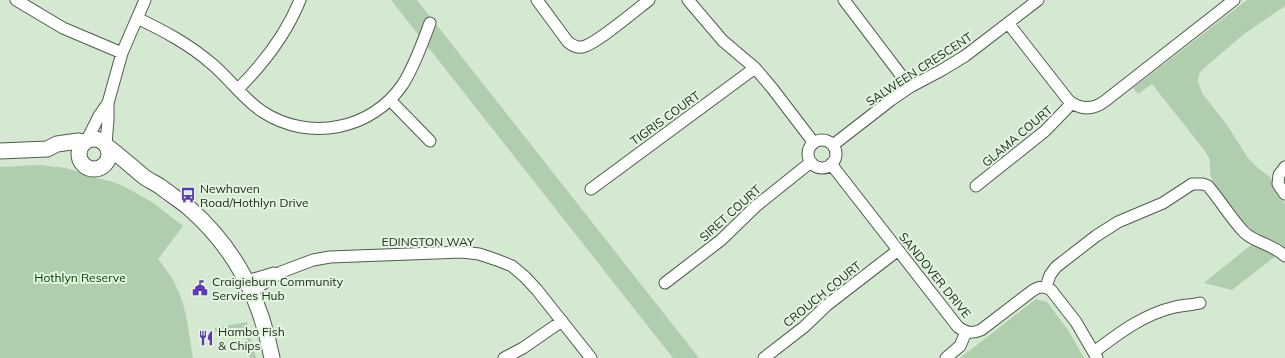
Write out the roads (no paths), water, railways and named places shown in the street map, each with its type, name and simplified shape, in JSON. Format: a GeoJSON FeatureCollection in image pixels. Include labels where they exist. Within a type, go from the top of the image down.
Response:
{"type":"FeatureCollection","features":[{"type":"Feature","properties":{"kind":"street"},"geometry":{"type":"LineString","coordinates":[[16,0],[63,28],[122,53]]}},
{"type":"Feature","properties":{"kind":"street"},"geometry":{"type":"LineString","coordinates":[[0,151],[47,148],[72,154],[86,166],[93,169],[101,167],[104,164],[109,156],[107,146],[108,103],[122,53],[145,0]]}},
{"type":"Feature","properties":{"kind":"street"},"geometry":{"type":"LineString","coordinates":[[238,89],[256,71],[276,46],[300,0]]}},
{"type":"Feature","properties":{"kind":"street"},"geometry":{"type":"LineString","coordinates":[[537,0],[568,42],[572,46],[578,48],[596,40],[649,0]]}},
{"type":"Feature","properties":{"kind":"street"},"geometry":{"type":"LineString","coordinates":[[688,0],[723,41],[755,68],[814,143]]}},
{"type":"Feature","properties":{"kind":"street"},"geometry":{"type":"LineString","coordinates":[[844,0],[910,87]]}},
{"type":"Feature","properties":{"kind":"street","name":"SALWEEN CRESCENT"},"geometry":{"type":"LineString","coordinates":[[834,145],[891,100],[910,87],[964,56],[1038,0]]}},
{"type":"Feature","properties":{"kind":"street"},"geometry":{"type":"LineString","coordinates":[[1008,23],[1072,103],[1086,108],[1096,107],[1234,0]]}},
{"type":"Feature","properties":{"kind":"street"},"geometry":{"type":"LineString","coordinates":[[137,18],[172,35],[199,53],[252,103],[272,117],[284,122],[308,128],[330,128],[349,124],[374,112],[390,100],[402,85],[411,70],[430,23]]}},
{"type":"Feature","properties":{"kind":"street","name":"TIGRIS COURT"},"geometry":{"type":"LineString","coordinates":[[591,189],[755,68]]}},
{"type":"Feature","properties":{"kind":"street"},"geometry":{"type":"LineString","coordinates":[[390,100],[430,141]]}},
{"type":"Feature","properties":{"kind":"street"},"geometry":{"type":"LineString","coordinates":[[80,160],[78,152],[79,148],[85,141],[108,103]]}},
{"type":"Feature","properties":{"kind":"street","name":"GLAMA COURT"},"geometry":{"type":"LineString","coordinates":[[976,186],[1045,131],[1072,103]]}},
{"type":"Feature","properties":{"kind":"street"},"geometry":{"type":"LineString","coordinates":[[47,148],[57,144],[85,141],[93,138],[98,139],[130,163],[143,176],[187,207],[201,220],[231,255],[249,286],[264,322],[272,358]]}},
{"type":"Feature","properties":{"kind":"street"},"geometry":{"type":"LineString","coordinates":[[823,140],[834,145],[836,154],[835,159],[831,164],[822,168],[811,162],[808,153],[809,148],[814,143],[823,140]]}},
{"type":"Feature","properties":{"kind":"street","name":"SIRET COURT"},"geometry":{"type":"LineString","coordinates":[[665,283],[721,240],[756,206],[811,162]]}},
{"type":"Feature","properties":{"kind":"street"},"geometry":{"type":"LineString","coordinates":[[104,164],[143,176]]}},
{"type":"Feature","properties":{"kind":"street","name":"SANDOVER DRIVE"},"geometry":{"type":"LineString","coordinates":[[831,164],[897,251],[958,327],[966,332],[973,333],[981,330],[1038,287],[1046,287]]}},
{"type":"Feature","properties":{"kind":"street"},"geometry":{"type":"LineString","coordinates":[[1285,167],[1279,175],[1278,184],[1285,194]]}},
{"type":"Feature","properties":{"kind":"street"},"geometry":{"type":"LineString","coordinates":[[1200,304],[1175,307],[1154,314],[1135,323],[1118,334],[1096,355],[1076,322],[1056,295],[1046,287],[1050,275],[1056,267],[1096,236],[1118,222],[1163,203],[1188,186],[1197,183],[1208,186],[1246,233],[1254,239],[1273,247],[1285,256]]}},
{"type":"Feature","properties":{"kind":"street","name":"CROUCH COURT"},"geometry":{"type":"LineString","coordinates":[[764,358],[804,327],[827,305],[897,251]]}},
{"type":"Feature","properties":{"kind":"street","name":"EDINGTON WAY"},"geometry":{"type":"LineString","coordinates":[[249,286],[313,260],[344,255],[462,252],[479,254],[512,266],[525,277],[591,358]]}},
{"type":"Feature","properties":{"kind":"street"},"geometry":{"type":"LineString","coordinates":[[504,358],[530,344],[562,321]]}},
{"type":"Feature","properties":{"kind":"street"},"geometry":{"type":"LineString","coordinates":[[946,358],[960,346],[966,332]]}},
{"type":"Feature","properties":{"kind":"place","name":"Newhaven Road/Hothlyn Drive"},"geometry":{"type":"Point","coordinates":[188,195]}},
{"type":"Feature","properties":{"kind":"place","name":"Craigieburn Community Services Hub"},"geometry":{"type":"Point","coordinates":[200,288]}},
{"type":"Feature","properties":{"kind":"place","name":"Hambo Fish & Chips"},"geometry":{"type":"Point","coordinates":[206,338]}},
{"type":"Feature","properties":{"kind":"park label","name":"Hothlyn Reserve"},"geometry":{"type":"Point","coordinates":[80,277]}}]}
